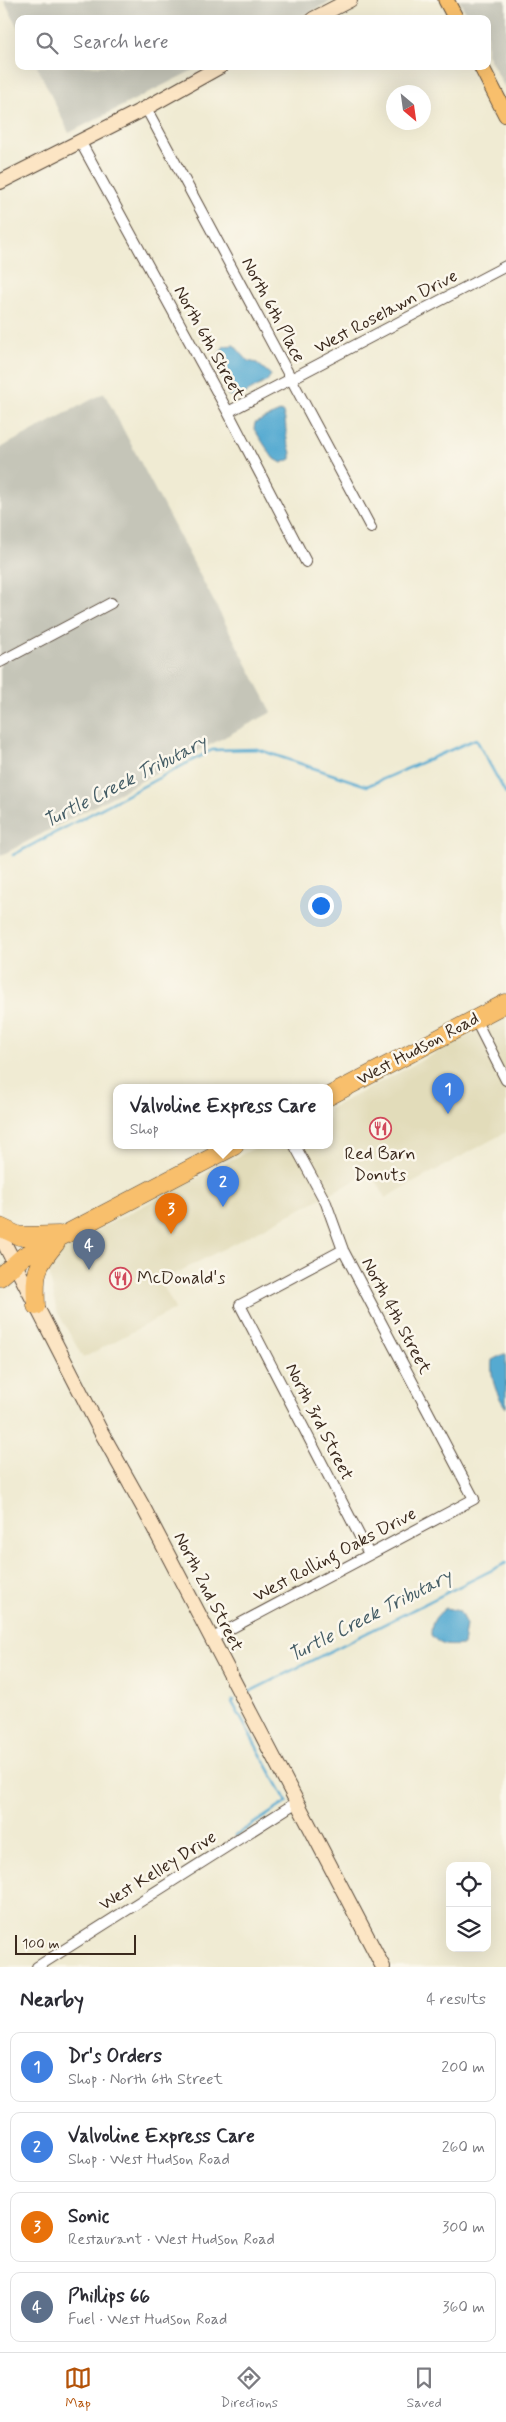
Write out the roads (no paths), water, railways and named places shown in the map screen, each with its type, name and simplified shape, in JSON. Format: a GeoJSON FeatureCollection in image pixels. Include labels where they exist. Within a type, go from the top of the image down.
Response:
{"type":"FeatureCollection","features":[{"type":"Feature","properties":{"kind":"highway","name":"West Hudson Road"},"geometry":{"type":"LineString","coordinates":[[333,1094],[506,1003]]}},
{"type":"Feature","properties":{"kind":"highway"},"geometry":{"type":"LineString","coordinates":[[0,1277],[14,1264],[62,1235],[228,1149]]}},
{"type":"Feature","properties":{"kind":"highway"},"geometry":{"type":"LineString","coordinates":[[0,1227],[18,1236],[62,1235]]}},
{"type":"Feature","properties":{"kind":"highway"},"geometry":{"type":"LineString","coordinates":[[36,1306],[35,1278],[38,1263],[62,1235]]}},
{"type":"Feature","properties":{"kind":"main road"},"geometry":{"type":"LineString","coordinates":[[321,15],[350,0]]}},
{"type":"Feature","properties":{"kind":"main road"},"geometry":{"type":"LineString","coordinates":[[446,0],[454,15]]}},
{"type":"Feature","properties":{"kind":"main road"},"geometry":{"type":"LineString","coordinates":[[0,182],[146,108],[214,70]]}},
{"type":"Feature","properties":{"kind":"main road"},"geometry":{"type":"LineString","coordinates":[[483,70],[506,115]]}},
{"type":"Feature","properties":{"kind":"main road","name":"North 2nd Street"},"geometry":{"type":"LineString","coordinates":[[0,1235],[383,1967]]}},
{"type":"Feature","properties":{"kind":"street","name":"North 6th Place"},"geometry":{"type":"LineString","coordinates":[[146,108],[371,528]]}},
{"type":"Feature","properties":{"kind":"street","name":"North 6th Street"},"geometry":{"type":"LineString","coordinates":[[80,141],[228,412],[306,562]]}},
{"type":"Feature","properties":{"kind":"street","name":"West Roselawn Drive"},"geometry":{"type":"LineString","coordinates":[[228,412],[506,266]]}},
{"type":"Feature","properties":{"kind":"street"},"geometry":{"type":"LineString","coordinates":[[0,662],[112,603]]}},
{"type":"Feature","properties":{"kind":"street"},"geometry":{"type":"LineString","coordinates":[[475,1019],[506,1080]]}},
{"type":"Feature","properties":{"kind":"street","name":"North 4th Street"},"geometry":{"type":"LineString","coordinates":[[297,1149],[326,1203],[343,1250],[474,1499]]}},
{"type":"Feature","properties":{"kind":"street","name":"North 3rd Street"},"geometry":{"type":"LineString","coordinates":[[343,1250],[240,1305],[369,1554]]}},
{"type":"Feature","properties":{"kind":"street","name":"West Rolling Oaks Drive"},"geometry":{"type":"LineString","coordinates":[[211,1639],[474,1499]]}},
{"type":"Feature","properties":{"kind":"street","name":"West Kelley Drive"},"geometry":{"type":"LineString","coordinates":[[37,1967],[297,1802]]}},
{"type":"Feature","properties":{"kind":"water"},"geometry":{"type":"Polygon","coordinates":[[[234,345],[248,361],[257,363],[271,375],[267,381],[237,398],[228,395],[216,359],[224,346],[234,345]]]}},
{"type":"Feature","properties":{"kind":"water"},"geometry":{"type":"Polygon","coordinates":[[[282,411],[285,418],[291,459],[282,463],[273,458],[254,429],[255,423],[282,411]]]}},
{"type":"Feature","properties":{"kind":"water"},"geometry":{"type":"Polygon","coordinates":[[[506,1354],[506,1408],[494,1386],[492,1373],[492,1360],[506,1354]]]}},
{"type":"Feature","properties":{"kind":"water"},"geometry":{"type":"Polygon","coordinates":[[[446,1608],[459,1611],[466,1624],[463,1645],[445,1645],[438,1642],[431,1635],[434,1620],[446,1608]]]}},
{"type":"Feature","properties":{"kind":"waterway","name":"Turtle Creek Tributary"},"geometry":{"type":"LineString","coordinates":[[13,855],[212,750],[257,749],[367,786],[476,739],[506,794]]}},
{"type":"Feature","properties":{"kind":"waterway","name":"Turtle Creek Tributary"},"geometry":{"type":"LineString","coordinates":[[247,1693],[506,1563]]}},
{"type":"Feature","properties":{"kind":"waterway","name":"Turtle Creek Tributary"},"geometry":{"type":"LineString","coordinates":[[233,1700],[232,1702],[287,1802],[236,1835]]}},
{"type":"Feature","properties":{"kind":"place","name":"Dr's Orders"},"geometry":{"type":"Point","coordinates":[448,1114]}},
{"type":"Feature","properties":{"kind":"place","name":"Red Barn Donuts"},"geometry":{"type":"Point","coordinates":[380,1129]}},
{"type":"Feature","properties":{"kind":"place","name":"Valvoline Express Care"},"geometry":{"type":"Point","coordinates":[223,1207]}},
{"type":"Feature","properties":{"kind":"place","name":"Sonic"},"geometry":{"type":"Point","coordinates":[171,1234]}},
{"type":"Feature","properties":{"kind":"place","name":"Phillips 66"},"geometry":{"type":"Point","coordinates":[89,1270]}},
{"type":"Feature","properties":{"kind":"place","name":"McDonald's"},"geometry":{"type":"Point","coordinates":[121,1278]}}]}
